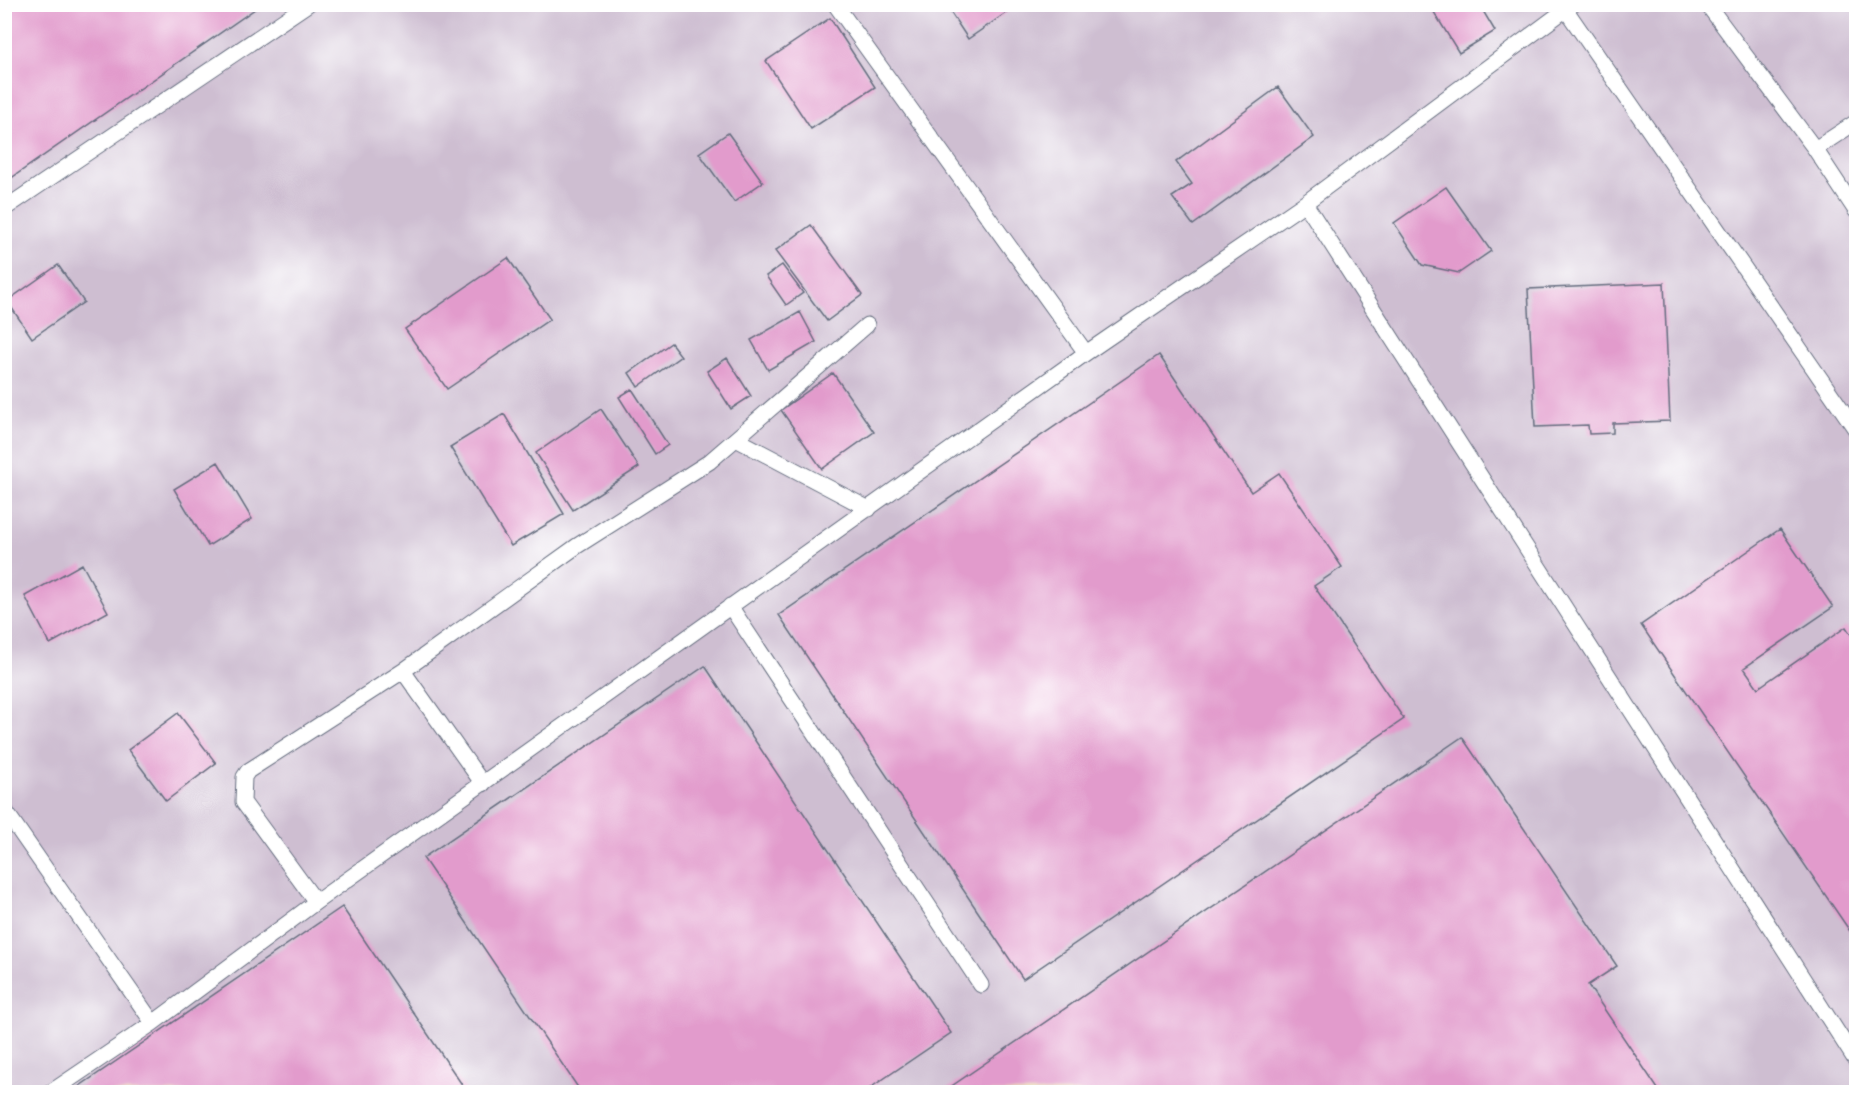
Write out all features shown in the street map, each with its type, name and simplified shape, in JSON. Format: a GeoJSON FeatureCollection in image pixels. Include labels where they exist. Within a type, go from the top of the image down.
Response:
{"type":"FeatureCollection","features":[{"type":"Feature","properties":{"kind":"lane"},"geometry":{"type":"LineString","coordinates":[[4,209],[308,4]]}},
{"type":"Feature","properties":{"kind":"lane"},"geometry":{"type":"LineString","coordinates":[[835,4],[1086,353]]}},
{"type":"Feature","properties":{"kind":"lane"},"geometry":{"type":"LineString","coordinates":[[1707,4],[1815,149],[1857,211]]}},
{"type":"Feature","properties":{"kind":"lane"},"geometry":{"type":"LineString","coordinates":[[51,1092],[153,1023],[316,902],[1086,353],[1305,203],[1570,7],[1857,430]]}},
{"type":"Feature","properties":{"kind":"lane"},"geometry":{"type":"LineString","coordinates":[[1815,149],[1857,122]]}},
{"type":"Feature","properties":{"kind":"lane"},"geometry":{"type":"LineString","coordinates":[[1305,203],[1857,1061]]}},
{"type":"Feature","properties":{"kind":"lane"},"geometry":{"type":"LineString","coordinates":[[316,902],[243,802],[244,777],[248,771],[403,671],[529,579],[709,462],[867,326]]}},
{"type":"Feature","properties":{"kind":"lane"},"geometry":{"type":"LineString","coordinates":[[736,439],[869,508]]}},
{"type":"Feature","properties":{"kind":"lane"},"geometry":{"type":"LineString","coordinates":[[730,606],[981,985]]}},
{"type":"Feature","properties":{"kind":"lane"},"geometry":{"type":"LineString","coordinates":[[403,671],[483,784]]}},
{"type":"Feature","properties":{"kind":"lane"},"geometry":{"type":"LineString","coordinates":[[4,809],[153,1023]]}},
{"type":"Feature","properties":{"kind":"shaded area"},"geometry":{"type":"Polygon","coordinates":[[[5,5],[1856,5],[1856,1092],[5,1092],[5,5]]]}},
{"type":"Feature","properties":{"kind":"building"},"geometry":{"type":"Polygon","coordinates":[[[4,4],[262,4],[4,183],[4,4]]]}},
{"type":"Feature","properties":{"kind":"building"},"geometry":{"type":"Polygon","coordinates":[[[945,4],[1019,4],[968,39],[945,4]]]}},
{"type":"Feature","properties":{"kind":"building"},"geometry":{"type":"Polygon","coordinates":[[[1429,4],[1479,4],[1495,31],[1459,53],[1429,4]]]}},
{"type":"Feature","properties":{"kind":"building"},"geometry":{"type":"Polygon","coordinates":[[[830,18],[875,87],[811,129],[766,61],[830,18]]]}},
{"type":"Feature","properties":{"kind":"building"},"geometry":{"type":"Polygon","coordinates":[[[1278,87],[1314,137],[1193,225],[1172,197],[1192,184],[1176,162],[1278,87]]]}},
{"type":"Feature","properties":{"kind":"building"},"geometry":{"type":"Polygon","coordinates":[[[728,133],[763,182],[734,202],[699,153],[728,133]]]}},
{"type":"Feature","properties":{"kind":"building"},"geometry":{"type":"Polygon","coordinates":[[[1446,187],[1491,251],[1459,273],[1422,265],[1394,223],[1446,187]]]}},
{"type":"Feature","properties":{"kind":"building"},"geometry":{"type":"Polygon","coordinates":[[[811,225],[862,295],[827,321],[775,251],[811,225]]]}},
{"type":"Feature","properties":{"kind":"building"},"geometry":{"type":"Polygon","coordinates":[[[508,258],[550,319],[447,389],[405,329],[508,258]]]}},
{"type":"Feature","properties":{"kind":"building"},"geometry":{"type":"Polygon","coordinates":[[[58,265],[84,302],[32,338],[7,301],[58,265]]]}},
{"type":"Feature","properties":{"kind":"building"},"geometry":{"type":"Polygon","coordinates":[[[782,265],[803,293],[786,305],[766,276],[782,265]]]}},
{"type":"Feature","properties":{"kind":"building"},"geometry":{"type":"Polygon","coordinates":[[[1664,283],[1670,421],[1613,423],[1613,433],[1589,434],[1588,425],[1535,427],[1528,289],[1664,283]]]}},
{"type":"Feature","properties":{"kind":"building"},"geometry":{"type":"Polygon","coordinates":[[[800,312],[816,342],[768,370],[751,340],[800,312]]]}},
{"type":"Feature","properties":{"kind":"building"},"geometry":{"type":"Polygon","coordinates":[[[671,343],[681,356],[638,387],[629,373],[671,343]]]}},
{"type":"Feature","properties":{"kind":"building"},"geometry":{"type":"Polygon","coordinates":[[[1159,355],[1251,492],[1279,473],[1342,567],[1314,586],[1404,719],[1023,979],[779,615],[1159,355]]]}},
{"type":"Feature","properties":{"kind":"building"},"geometry":{"type":"Polygon","coordinates":[[[727,358],[751,396],[731,409],[707,371],[727,358]]]}},
{"type":"Feature","properties":{"kind":"building"},"geometry":{"type":"Polygon","coordinates":[[[833,373],[874,432],[822,469],[781,410],[833,373]]]}},
{"type":"Feature","properties":{"kind":"building"},"geometry":{"type":"Polygon","coordinates":[[[632,389],[668,445],[655,454],[619,397],[632,389]]]}},
{"type":"Feature","properties":{"kind":"building"},"geometry":{"type":"Polygon","coordinates":[[[601,409],[639,467],[573,510],[536,453],[601,409]]]}},
{"type":"Feature","properties":{"kind":"building"},"geometry":{"type":"Polygon","coordinates":[[[504,414],[564,514],[511,546],[450,447],[504,414]]]}},
{"type":"Feature","properties":{"kind":"building"},"geometry":{"type":"Polygon","coordinates":[[[218,462],[252,519],[208,546],[174,489],[218,462]]]}},
{"type":"Feature","properties":{"kind":"building"},"geometry":{"type":"Polygon","coordinates":[[[1780,529],[1833,607],[1744,668],[1758,688],[1846,627],[1856,642],[1856,940],[1641,625],[1780,529]]]}},
{"type":"Feature","properties":{"kind":"building"},"geometry":{"type":"Polygon","coordinates":[[[82,564],[108,612],[50,644],[25,596],[82,564]]]}},
{"type":"Feature","properties":{"kind":"building"},"geometry":{"type":"Polygon","coordinates":[[[705,666],[951,1033],[864,1092],[581,1092],[423,858],[705,666]]]}},
{"type":"Feature","properties":{"kind":"building"},"geometry":{"type":"Polygon","coordinates":[[[178,713],[216,763],[166,801],[128,750],[178,713]]]}},
{"type":"Feature","properties":{"kind":"building"},"geometry":{"type":"Polygon","coordinates":[[[1462,737],[1617,966],[1588,985],[1660,1092],[943,1092],[1462,737]]]}},
{"type":"Feature","properties":{"kind":"building"},"geometry":{"type":"Polygon","coordinates":[[[342,907],[467,1092],[71,1092],[342,907]]]}}]}
